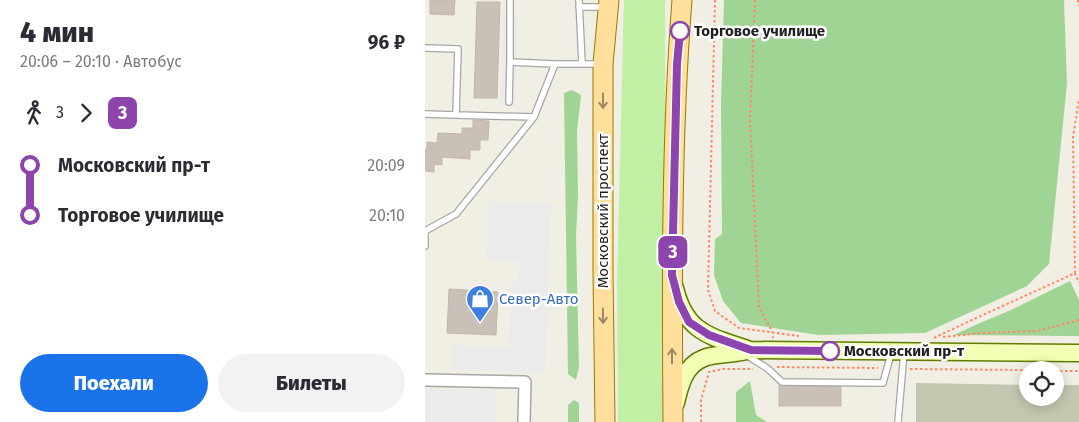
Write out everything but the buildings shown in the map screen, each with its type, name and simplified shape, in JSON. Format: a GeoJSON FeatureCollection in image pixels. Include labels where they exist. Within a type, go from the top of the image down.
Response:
{"type":"FeatureCollection","features":[{"type":"Feature","properties":{"kind":"main road"},"geometry":{"type":"LineString","coordinates":[[673,422],[672,275],[677,64],[683,0]]}},
{"type":"Feature","properties":{"kind":"main road","name":"Московский проспект"},"geometry":{"type":"LineString","coordinates":[[605,422],[603,64],[609,3]]}},
{"type":"Feature","properties":{"kind":"main road"},"geometry":{"type":"LineString","coordinates":[[672,275],[679,302],[689,322],[709,335],[746,352]]}},
{"type":"Feature","properties":{"kind":"main road"},"geometry":{"type":"LineString","coordinates":[[673,422],[679,388],[687,369],[704,358],[746,352],[1079,353]]}},
{"type":"Feature","properties":{"kind":"street"},"geometry":{"type":"LineString","coordinates":[[425,380],[525,382],[524,422]]}},
{"type":"Feature","properties":{"kind":"lane"},"geometry":{"type":"LineString","coordinates":[[509,102],[510,0]]}},
{"type":"Feature","properties":{"kind":"lane"},"geometry":{"type":"LineString","coordinates":[[579,0],[582,64]]}},
{"type":"Feature","properties":{"kind":"lane"},"geometry":{"type":"LineString","coordinates":[[579,7],[609,3]]}},
{"type":"Feature","properties":{"kind":"lane"},"geometry":{"type":"LineString","coordinates":[[425,48],[458,49],[457,115]]}},
{"type":"Feature","properties":{"kind":"lane"},"geometry":{"type":"LineString","coordinates":[[510,62],[603,64]]}},
{"type":"Feature","properties":{"kind":"lane"},"geometry":{"type":"LineString","coordinates":[[425,246],[425,231],[457,214],[533,117],[555,64]]}},
{"type":"Feature","properties":{"kind":"lane"},"geometry":{"type":"LineString","coordinates":[[425,114],[533,117]]}},
{"type":"Feature","properties":{"kind":"lane"},"geometry":{"type":"LineString","coordinates":[[746,352],[767,368],[781,382],[883,383],[898,352]]}},
{"type":"Feature","properties":{"kind":"lane"},"geometry":{"type":"LineString","coordinates":[[898,352],[898,422]]}},
{"type":"Feature","properties":{"kind":"path"},"geometry":{"type":"LineString","coordinates":[[715,0],[708,290],[715,311],[739,328],[800,336]]}},
{"type":"Feature","properties":{"kind":"path"},"geometry":{"type":"LineString","coordinates":[[755,0],[750,120],[759,307],[773,333]]}},
{"type":"Feature","properties":{"kind":"path"},"geometry":{"type":"LineString","coordinates":[[1079,99],[1073,137],[1075,273],[1079,282]]}},
{"type":"Feature","properties":{"kind":"path"},"geometry":{"type":"LineString","coordinates":[[933,338],[1075,273]]}},
{"type":"Feature","properties":{"kind":"path"},"geometry":{"type":"LineString","coordinates":[[933,338],[984,333],[1037,331],[1079,320]]}},
{"type":"Feature","properties":{"kind":"path"},"geometry":{"type":"LineString","coordinates":[[933,338],[972,338]]}},
{"type":"Feature","properties":{"kind":"path"},"geometry":{"type":"LineString","coordinates":[[701,422],[701,400],[709,372],[723,369],[747,370]]}},
{"type":"Feature","properties":{"kind":"path"},"geometry":{"type":"LineString","coordinates":[[1064,371],[1079,371]]}},
{"type":"Feature","properties":{"kind":"shaded area"},"geometry":{"type":"Polygon","coordinates":[[[503,16],[518,16],[515,106],[500,105],[503,16]]]}},
{"type":"Feature","properties":{"kind":"shaded area"},"geometry":{"type":"Polygon","coordinates":[[[489,201],[551,204],[545,373],[451,370],[452,345],[509,347],[511,282],[518,282],[519,262],[486,260],[489,201]]]}},
{"type":"Feature","properties":{"kind":"shaded area"},"geometry":{"type":"Polygon","coordinates":[[[916,383],[1019,385],[1019,406],[1064,406],[1064,385],[1079,385],[1079,422],[916,422],[916,383]]]}},
{"type":"Feature","properties":{"kind":"shaded area"},"geometry":{"type":"Polygon","coordinates":[[[425,389],[495,390],[495,422],[425,422],[425,389]]]}},
{"type":"Feature","properties":{"kind":"green space"},"geometry":{"type":"Polygon","coordinates":[[[624,0],[665,0],[666,422],[618,422],[617,281],[624,0]]]}},
{"type":"Feature","properties":{"kind":"green space"},"geometry":{"type":"Polygon","coordinates":[[[724,0],[1064,0],[1067,83],[1049,264],[1027,286],[925,333],[818,335],[741,323],[723,301],[714,275],[715,239],[722,234],[721,105],[724,0]]]}},
{"type":"Feature","properties":{"kind":"green space"},"geometry":{"type":"Polygon","coordinates":[[[572,90],[581,95],[577,131],[578,196],[576,237],[579,367],[576,380],[568,374],[564,93],[572,90]]]}},
{"type":"Feature","properties":{"kind":"green space"},"geometry":{"type":"Polygon","coordinates":[[[1070,281],[1079,300],[1079,336],[954,335],[1011,310],[1070,281]]]}},
{"type":"Feature","properties":{"kind":"green space"},"geometry":{"type":"Polygon","coordinates":[[[750,381],[756,415],[767,422],[736,422],[736,392],[750,381]]]}},
{"type":"Feature","properties":{"kind":"green space"},"geometry":{"type":"Polygon","coordinates":[[[574,400],[579,403],[579,422],[568,422],[568,405],[574,400]]]}},
{"type":"Feature","properties":{"kind":"bus line","name":"3"},"geometry":{"type":"LineString","coordinates":[[680,31],[677,64],[672,275],[679,302],[689,322],[709,335],[751,350],[830,351]]}},
{"type":"Feature","properties":{"kind":"place","name":"Торговое училище"},"geometry":{"type":"Point","coordinates":[680,31]}},
{"type":"Feature","properties":{"kind":"place","name":"Север-Авто"},"geometry":{"type":"Point","coordinates":[480,323]}},
{"type":"Feature","properties":{"kind":"place","name":"Московский пр-т"},"geometry":{"type":"Point","coordinates":[830,351]}}]}
